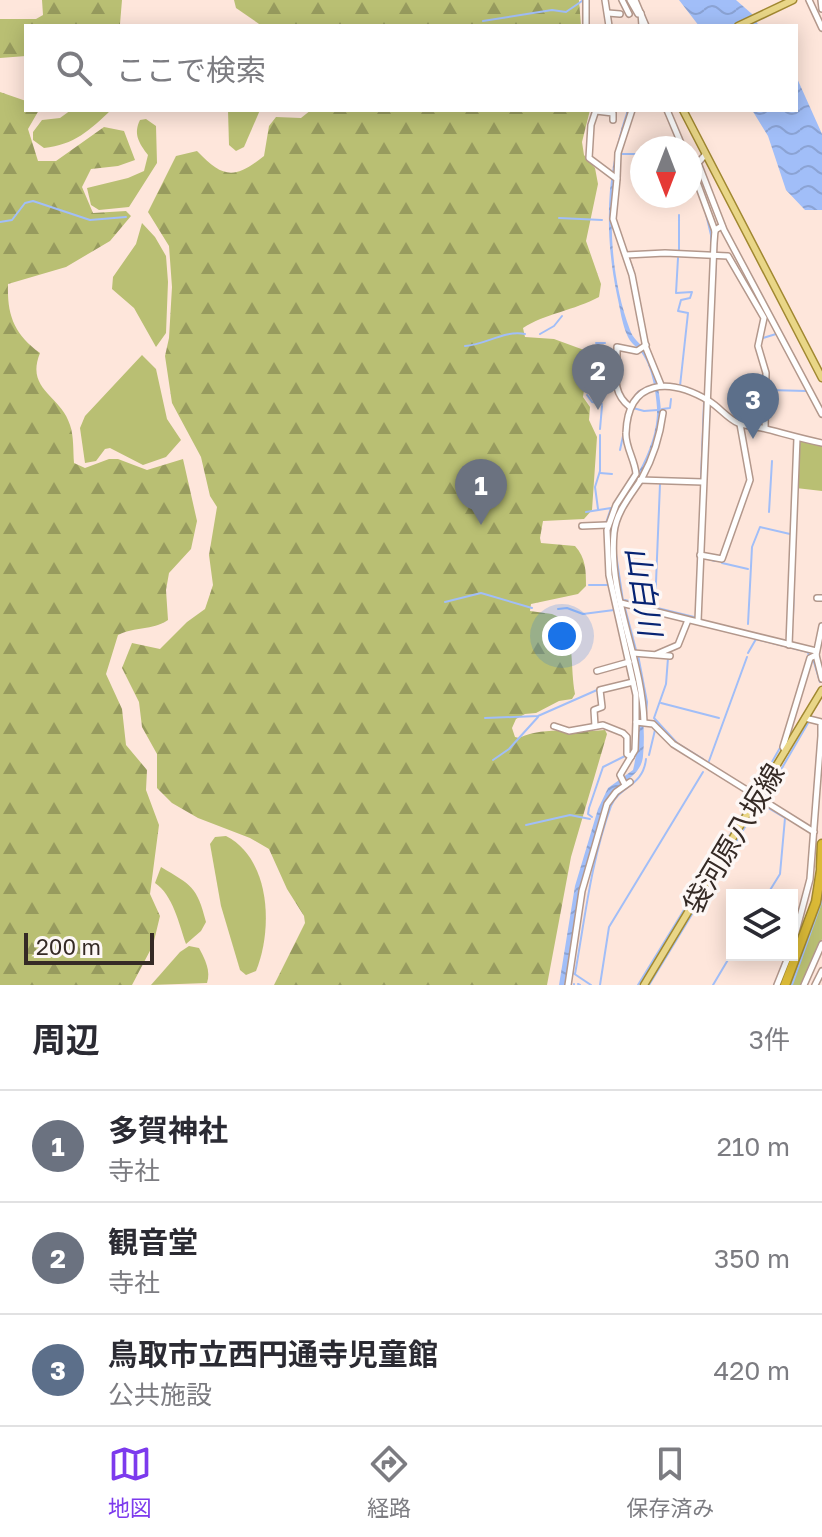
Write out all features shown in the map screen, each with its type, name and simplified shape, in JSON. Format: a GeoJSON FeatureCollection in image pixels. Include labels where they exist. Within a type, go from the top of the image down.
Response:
{"type":"FeatureCollection","features":[{"type":"Feature","properties":{"kind":"highway"},"geometry":{"type":"LineString","coordinates":[[821,878],[822,844]]}},
{"type":"Feature","properties":{"kind":"highway"},"geometry":{"type":"LineString","coordinates":[[785,985],[816,902],[822,864]]}},
{"type":"Feature","properties":{"kind":"main road"},"geometry":{"type":"LineString","coordinates":[[742,24],[793,0]]}},
{"type":"Feature","properties":{"kind":"main road"},"geometry":{"type":"LineString","coordinates":[[684,112],[822,378]]}},
{"type":"Feature","properties":{"kind":"main road","name":"袋河原八坂線"},"geometry":{"type":"LineString","coordinates":[[644,985],[822,690]]}},
{"type":"Feature","properties":{"kind":"street"},"geometry":{"type":"LineString","coordinates":[[586,0],[586,24]]}},
{"type":"Feature","properties":{"kind":"street"},"geometry":{"type":"LineString","coordinates":[[606,0],[609,24]]}},
{"type":"Feature","properties":{"kind":"street"},"geometry":{"type":"LineString","coordinates":[[622,0],[628,12],[634,8]]}},
{"type":"Feature","properties":{"kind":"street"},"geometry":{"type":"LineString","coordinates":[[632,0],[638,14],[641,13]]}},
{"type":"Feature","properties":{"kind":"street"},"geometry":{"type":"LineString","coordinates":[[632,0],[641,13],[644,24]]}},
{"type":"Feature","properties":{"kind":"street"},"geometry":{"type":"LineString","coordinates":[[809,0],[822,28]]}},
{"type":"Feature","properties":{"kind":"street"},"geometry":{"type":"LineString","coordinates":[[821,0],[822,9]]}},
{"type":"Feature","properties":{"kind":"street"},"geometry":{"type":"LineString","coordinates":[[609,13],[620,14]]}},
{"type":"Feature","properties":{"kind":"street"},"geometry":{"type":"LineString","coordinates":[[596,112],[591,125],[589,158],[614,177]]}},
{"type":"Feature","properties":{"kind":"street"},"geometry":{"type":"LineString","coordinates":[[604,112],[613,113],[613,120]]}},
{"type":"Feature","properties":{"kind":"street"},"geometry":{"type":"LineString","coordinates":[[631,112],[618,153],[612,213],[632,275],[657,386]]}},
{"type":"Feature","properties":{"kind":"street"},"geometry":{"type":"LineString","coordinates":[[668,112],[678,136]]}},
{"type":"Feature","properties":{"kind":"street"},"geometry":{"type":"LineString","coordinates":[[705,155],[698,163],[722,226],[822,414]]}},
{"type":"Feature","properties":{"kind":"street"},"geometry":{"type":"LineString","coordinates":[[698,621],[715,232],[702,196]]}},
{"type":"Feature","properties":{"kind":"street"},"geometry":{"type":"LineString","coordinates":[[715,232],[722,226]]}},
{"type":"Feature","properties":{"kind":"street"},"geometry":{"type":"LineString","coordinates":[[626,255],[728,256],[764,318],[758,347],[766,373],[765,429]]}},
{"type":"Feature","properties":{"kind":"street"},"geometry":{"type":"LineString","coordinates":[[630,407],[619,396],[614,382],[617,347],[637,351],[646,345]]}},
{"type":"Feature","properties":{"kind":"street"},"geometry":{"type":"LineString","coordinates":[[644,722],[643,695],[609,575],[607,525],[636,474],[625,437],[630,407],[638,394],[657,386],[690,392],[707,400],[740,424],[822,443]]}},
{"type":"Feature","properties":{"kind":"street"},"geometry":{"type":"LineString","coordinates":[[568,985],[587,873],[607,804],[627,783],[620,775],[635,750],[636,695],[614,555],[614,532],[620,512],[656,447],[663,413]]}},
{"type":"Feature","properties":{"kind":"street"},"geometry":{"type":"LineString","coordinates":[[700,555],[722,559],[747,491],[750,475],[740,424]]}},
{"type":"Feature","properties":{"kind":"street"},"geometry":{"type":"LineString","coordinates":[[789,645],[797,438]]}},
{"type":"Feature","properties":{"kind":"street"},"geometry":{"type":"LineString","coordinates":[[640,480],[703,482]]}},
{"type":"Feature","properties":{"kind":"street"},"geometry":{"type":"LineString","coordinates":[[582,526],[607,525]]}},
{"type":"Feature","properties":{"kind":"street"},"geometry":{"type":"LineString","coordinates":[[621,603],[816,653]]}},
{"type":"Feature","properties":{"kind":"street"},"geometry":{"type":"LineString","coordinates":[[657,654],[678,645],[688,620]]}},
{"type":"Feature","properties":{"kind":"street"},"geometry":{"type":"LineString","coordinates":[[822,626],[816,653],[822,679]]}},
{"type":"Feature","properties":{"kind":"street"},"geometry":{"type":"LineString","coordinates":[[785,751],[783,747],[810,658],[816,653]]}},
{"type":"Feature","properties":{"kind":"street"},"geometry":{"type":"LineString","coordinates":[[597,671],[630,656],[670,656]]}},
{"type":"Feature","properties":{"kind":"street"},"geometry":{"type":"LineString","coordinates":[[595,726],[594,710],[602,707],[600,690],[633,682]]}},
{"type":"Feature","properties":{"kind":"street"},"geometry":{"type":"LineString","coordinates":[[798,924],[810,879],[822,724],[805,718]]}},
{"type":"Feature","properties":{"kind":"street"},"geometry":{"type":"LineString","coordinates":[[636,722],[653,724],[673,744],[814,832]]}},
{"type":"Feature","properties":{"kind":"street"},"geometry":{"type":"LineString","coordinates":[[554,726],[569,731],[603,725],[626,735],[627,754],[631,757]]}},
{"type":"Feature","properties":{"kind":"street"},"geometry":{"type":"LineString","coordinates":[[804,985],[822,944]]}},
{"type":"Feature","properties":{"kind":"street"},"geometry":{"type":"LineString","coordinates":[[777,985],[787,961]]}},
{"type":"Feature","properties":{"kind":"street"},"geometry":{"type":"LineString","coordinates":[[815,985],[822,971]]}},
{"type":"Feature","properties":{"kind":"green space"},"geometry":{"type":"Polygon","coordinates":[[[42,0],[122,0],[120,24],[24,24],[24,56],[0,58],[0,19],[36,19],[43,15],[42,0]]]}},
{"type":"Feature","properties":{"kind":"green space"},"geometry":{"type":"Polygon","coordinates":[[[234,0],[579,0],[581,24],[259,24],[236,8],[234,0]]]}},
{"type":"Feature","properties":{"kind":"green space"},"geometry":{"type":"Polygon","coordinates":[[[0,92],[24,100],[24,112],[38,112],[28,129],[38,161],[56,161],[104,127],[124,131],[135,160],[118,166],[91,169],[82,187],[93,213],[126,211],[131,216],[110,241],[66,267],[8,284],[9,305],[18,331],[40,353],[37,376],[41,384],[66,415],[73,439],[74,463],[85,468],[118,459],[147,470],[183,459],[197,521],[191,549],[169,573],[166,590],[168,620],[118,635],[106,674],[122,709],[126,745],[147,770],[146,790],[159,825],[150,894],[160,916],[153,945],[132,985],[0,985],[0,92]]]}},
{"type":"Feature","properties":{"kind":"green space"},"geometry":{"type":"Polygon","coordinates":[[[68,112],[109,112],[88,130],[64,144],[44,148],[33,140],[33,132],[42,120],[60,118],[68,112]]]}},
{"type":"Feature","properties":{"kind":"green space"},"geometry":{"type":"Polygon","coordinates":[[[228,112],[259,112],[244,147],[236,151],[229,145],[228,112]]]}},
{"type":"Feature","properties":{"kind":"green space"},"geometry":{"type":"Polygon","coordinates":[[[308,112],[590,112],[582,142],[584,155],[595,168],[598,184],[586,241],[601,284],[599,297],[523,328],[525,337],[554,339],[584,350],[583,371],[586,376],[583,397],[590,407],[589,420],[597,437],[592,510],[584,519],[543,521],[540,538],[541,543],[575,546],[583,560],[586,586],[578,594],[531,604],[530,611],[563,619],[571,648],[575,694],[572,699],[525,714],[516,719],[512,728],[515,737],[519,738],[550,731],[605,730],[607,734],[571,857],[547,985],[274,985],[305,923],[304,916],[287,889],[269,849],[250,838],[198,818],[172,803],[157,788],[157,754],[142,727],[139,702],[122,668],[132,643],[160,649],[205,609],[213,585],[209,555],[217,507],[210,496],[201,457],[172,403],[165,356],[172,287],[169,246],[148,212],[176,156],[197,151],[214,167],[229,173],[236,172],[264,156],[269,126],[276,117],[301,118],[308,112]]]}},
{"type":"Feature","properties":{"kind":"green space"},"geometry":{"type":"Polygon","coordinates":[[[146,119],[156,126],[157,163],[129,207],[99,210],[91,205],[87,188],[144,171],[148,155],[137,130],[140,120],[146,119]]]}},
{"type":"Feature","properties":{"kind":"green space"},"geometry":{"type":"Polygon","coordinates":[[[142,223],[166,256],[166,333],[156,347],[134,308],[112,289],[113,277],[136,244],[142,223]]]}},
{"type":"Feature","properties":{"kind":"green space"},"geometry":{"type":"Polygon","coordinates":[[[142,355],[156,369],[167,419],[181,440],[166,457],[143,465],[110,448],[105,449],[96,461],[85,463],[80,428],[85,416],[142,355]]]}},
{"type":"Feature","properties":{"kind":"green space"},"geometry":{"type":"Polygon","coordinates":[[[799,440],[822,445],[822,491],[796,488],[799,440]]]}},
{"type":"Feature","properties":{"kind":"green space"},"geometry":{"type":"Polygon","coordinates":[[[226,836],[241,847],[252,861],[264,897],[265,936],[261,954],[256,971],[246,975],[240,970],[221,906],[210,844],[215,837],[226,836]]]}},
{"type":"Feature","properties":{"kind":"green space"},"geometry":{"type":"Polygon","coordinates":[[[161,867],[191,888],[203,910],[206,922],[186,944],[171,902],[155,883],[161,867]]]}},
{"type":"Feature","properties":{"kind":"green space"},"geometry":{"type":"Polygon","coordinates":[[[822,895],[822,939],[802,985],[790,985],[822,895]]]}},
{"type":"Feature","properties":{"kind":"green space"},"geometry":{"type":"Polygon","coordinates":[[[189,946],[199,948],[203,956],[208,970],[207,983],[151,985],[180,952],[189,946]]]}},
{"type":"Feature","properties":{"kind":"water"},"geometry":{"type":"Polygon","coordinates":[[[679,0],[736,0],[752,14],[758,24],[697,24],[679,0]]]}},
{"type":"Feature","properties":{"kind":"water"},"geometry":{"type":"Polygon","coordinates":[[[798,80],[822,134],[822,210],[805,210],[786,190],[768,136],[753,112],[798,112],[798,80]]]}},
{"type":"Feature","properties":{"kind":"water"},"geometry":{"type":"Polygon","coordinates":[[[626,112],[630,112],[613,191],[616,277],[631,333],[651,362],[661,413],[652,450],[619,514],[612,547],[641,696],[643,756],[638,770],[610,795],[604,806],[582,892],[566,985],[559,985],[575,886],[598,809],[608,788],[633,770],[638,740],[633,680],[614,590],[609,530],[615,511],[647,456],[657,408],[649,367],[626,332],[613,271],[609,202],[626,112]]]}},
{"type":"Feature","properties":{"kind":"waterway"},"geometry":{"type":"LineString","coordinates":[[483,21],[552,10],[566,12],[582,1]]}},
{"type":"Feature","properties":{"kind":"waterway"},"geometry":{"type":"LineString","coordinates":[[621,154],[630,154]]}},
{"type":"Feature","properties":{"kind":"waterway"},"geometry":{"type":"LineString","coordinates":[[0,222],[12,220],[25,203],[33,201],[90,220],[126,217]]}},
{"type":"Feature","properties":{"kind":"waterway"},"geometry":{"type":"LineString","coordinates":[[706,214],[711,252]]}},
{"type":"Feature","properties":{"kind":"waterway"},"geometry":{"type":"LineString","coordinates":[[679,215],[679,252]]}},
{"type":"Feature","properties":{"kind":"waterway"},"geometry":{"type":"LineString","coordinates":[[559,218],[602,220]]}},
{"type":"Feature","properties":{"kind":"waterway"},"geometry":{"type":"LineString","coordinates":[[628,257],[633,269]]}},
{"type":"Feature","properties":{"kind":"waterway"},"geometry":{"type":"LineString","coordinates":[[678,258],[676,293],[692,292],[690,298],[681,300],[678,311],[688,313],[680,386]]}},
{"type":"Feature","properties":{"kind":"waterway"},"geometry":{"type":"LineString","coordinates":[[713,319],[716,260]]}},
{"type":"Feature","properties":{"kind":"waterway"},"geometry":{"type":"LineString","coordinates":[[540,334],[554,326],[562,316]]}},
{"type":"Feature","properties":{"kind":"waterway"},"geometry":{"type":"LineString","coordinates":[[465,346],[509,334],[525,334]]}},
{"type":"Feature","properties":{"kind":"waterway"},"geometry":{"type":"LineString","coordinates":[[763,338],[776,334]]}},
{"type":"Feature","properties":{"kind":"waterway"},"geometry":{"type":"LineString","coordinates":[[596,343],[605,343]]}},
{"type":"Feature","properties":{"kind":"waterway"},"geometry":{"type":"LineString","coordinates":[[630,403],[638,392],[653,385]]}},
{"type":"Feature","properties":{"kind":"waterway"},"geometry":{"type":"LineString","coordinates":[[769,390],[806,391]]}},
{"type":"Feature","properties":{"kind":"waterway"},"geometry":{"type":"LineString","coordinates":[[587,395],[592,402],[602,404]]}},
{"type":"Feature","properties":{"kind":"waterway"},"geometry":{"type":"LineString","coordinates":[[662,409],[670,408],[671,399]]}},
{"type":"Feature","properties":{"kind":"waterway"},"geometry":{"type":"LineString","coordinates":[[701,479],[704,402]]}},
{"type":"Feature","properties":{"kind":"waterway"},"geometry":{"type":"LineString","coordinates":[[708,435],[710,405]]}},
{"type":"Feature","properties":{"kind":"waterway"},"geometry":{"type":"LineString","coordinates":[[600,429],[602,406]]}},
{"type":"Feature","properties":{"kind":"waterway"},"geometry":{"type":"LineString","coordinates":[[633,408],[658,410]]}},
{"type":"Feature","properties":{"kind":"waterway"},"geometry":{"type":"LineString","coordinates":[[598,509],[595,487],[600,471],[600,435]]}},
{"type":"Feature","properties":{"kind":"waterway"},"geometry":{"type":"LineString","coordinates":[[620,450],[623,436]]}},
{"type":"Feature","properties":{"kind":"waterway"},"geometry":{"type":"LineString","coordinates":[[769,512],[772,461]]}},
{"type":"Feature","properties":{"kind":"waterway"},"geometry":{"type":"LineString","coordinates":[[600,473],[612,474]]}},
{"type":"Feature","properties":{"kind":"waterway","name":"山白川"},"geometry":{"type":"LineString","coordinates":[[655,607],[660,484]]}},
{"type":"Feature","properties":{"kind":"waterway"},"geometry":{"type":"LineString","coordinates":[[586,512],[611,508],[606,523]]}},
{"type":"Feature","properties":{"kind":"waterway"},"geometry":{"type":"LineString","coordinates":[[705,509],[705,519]]}},
{"type":"Feature","properties":{"kind":"waterway"},"geometry":{"type":"LineString","coordinates":[[748,624],[752,547],[760,527],[790,534]]}},
{"type":"Feature","properties":{"kind":"waterway"},"geometry":{"type":"LineString","coordinates":[[793,616],[795,547]]}},
{"type":"Feature","properties":{"kind":"waterway","name":"山白川"},"geometry":{"type":"LineString","coordinates":[[616,554],[623,601]]}},
{"type":"Feature","properties":{"kind":"waterway"},"geometry":{"type":"LineString","coordinates":[[705,558],[715,561]]}},
{"type":"Feature","properties":{"kind":"waterway"},"geometry":{"type":"LineString","coordinates":[[722,563],[748,569]]}},
{"type":"Feature","properties":{"kind":"waterway"},"geometry":{"type":"LineString","coordinates":[[589,585],[608,585]]}},
{"type":"Feature","properties":{"kind":"waterway"},"geometry":{"type":"LineString","coordinates":[[445,602],[481,593],[532,608]]}},
{"type":"Feature","properties":{"kind":"waterway","name":"山白川"},"geometry":{"type":"LineString","coordinates":[[625,600],[694,617]]}},
{"type":"Feature","properties":{"kind":"waterway","name":"山白川"},"geometry":{"type":"LineString","coordinates":[[558,609],[567,608],[583,614],[614,610]]}},
{"type":"Feature","properties":{"kind":"waterway","name":"山白川"},"geometry":{"type":"LineString","coordinates":[[625,608],[636,650]]}},
{"type":"Feature","properties":{"kind":"waterway"},"geometry":{"type":"LineString","coordinates":[[701,611],[701,618]]}},
{"type":"Feature","properties":{"kind":"waterway"},"geometry":{"type":"LineString","coordinates":[[748,653],[756,639],[808,652],[809,657]]}},
{"type":"Feature","properties":{"kind":"waterway"},"geometry":{"type":"LineString","coordinates":[[638,655],[647,702],[646,715]]}},
{"type":"Feature","properties":{"kind":"waterway"},"geometry":{"type":"LineString","coordinates":[[709,761],[747,657]]}},
{"type":"Feature","properties":{"kind":"waterway"},"geometry":{"type":"LineString","coordinates":[[668,658],[666,684],[654,718],[677,743],[703,759]]}},
{"type":"Feature","properties":{"kind":"waterway"},"geometry":{"type":"LineString","coordinates":[[813,659],[820,682]]}},
{"type":"Feature","properties":{"kind":"waterway"},"geometry":{"type":"LineString","coordinates":[[485,718],[538,716],[597,690]]}},
{"type":"Feature","properties":{"kind":"waterway"},"geometry":{"type":"LineString","coordinates":[[661,703],[719,718]]}},
{"type":"Feature","properties":{"kind":"waterway"},"geometry":{"type":"LineString","coordinates":[[493,760],[509,749],[538,717]]}},
{"type":"Feature","properties":{"kind":"waterway"},"geometry":{"type":"LineString","coordinates":[[764,799],[808,723]]}},
{"type":"Feature","properties":{"kind":"waterway"},"geometry":{"type":"LineString","coordinates":[[649,755],[655,730]]}},
{"type":"Feature","properties":{"kind":"waterway"},"geometry":{"type":"LineString","coordinates":[[813,807],[819,730]]}},
{"type":"Feature","properties":{"kind":"waterway"},"geometry":{"type":"LineString","coordinates":[[755,792],[781,746]]}},
{"type":"Feature","properties":{"kind":"waterway"},"geometry":{"type":"LineString","coordinates":[[592,817],[588,814],[589,808],[603,767],[625,756]]}},
{"type":"Feature","properties":{"kind":"waterway"},"geometry":{"type":"LineString","coordinates":[[575,974],[589,890],[604,827],[615,799],[636,781],[646,759]]}},
{"type":"Feature","properties":{"kind":"waterway"},"geometry":{"type":"LineString","coordinates":[[600,985],[609,927],[703,772]]}},
{"type":"Feature","properties":{"kind":"waterway"},"geometry":{"type":"LineString","coordinates":[[638,985],[752,799]]}},
{"type":"Feature","properties":{"kind":"waterway"},"geometry":{"type":"LineString","coordinates":[[649,985],[759,804]]}},
{"type":"Feature","properties":{"kind":"waterway"},"geometry":{"type":"LineString","coordinates":[[762,804],[785,818],[780,874],[771,889]]}},
{"type":"Feature","properties":{"kind":"waterway"},"geometry":{"type":"LineString","coordinates":[[526,825],[570,815],[590,819]]}},
{"type":"Feature","properties":{"kind":"waterway"},"geometry":{"type":"LineString","coordinates":[[792,985],[822,900]]}},
{"type":"Feature","properties":{"kind":"waterway"},"geometry":{"type":"LineString","coordinates":[[713,985],[727,961]]}},
{"type":"Feature","properties":{"kind":"waterway"},"geometry":{"type":"LineString","coordinates":[[779,973],[784,961]]}},
{"type":"Feature","properties":{"kind":"waterway"},"geometry":{"type":"LineString","coordinates":[[573,973],[591,985]]}},
{"type":"Feature","properties":{"kind":"waterway"},"geometry":{"type":"LineString","coordinates":[[774,985],[777,979]]}},
{"type":"Feature","properties":{"kind":"place","name":"観音堂"},"geometry":{"type":"Point","coordinates":[598,410]}},
{"type":"Feature","properties":{"kind":"place","name":"鳥取市立西円通寺児童館"},"geometry":{"type":"Point","coordinates":[753,439]}},
{"type":"Feature","properties":{"kind":"place","name":"多賀神社"},"geometry":{"type":"Point","coordinates":[481,525]}}]}
